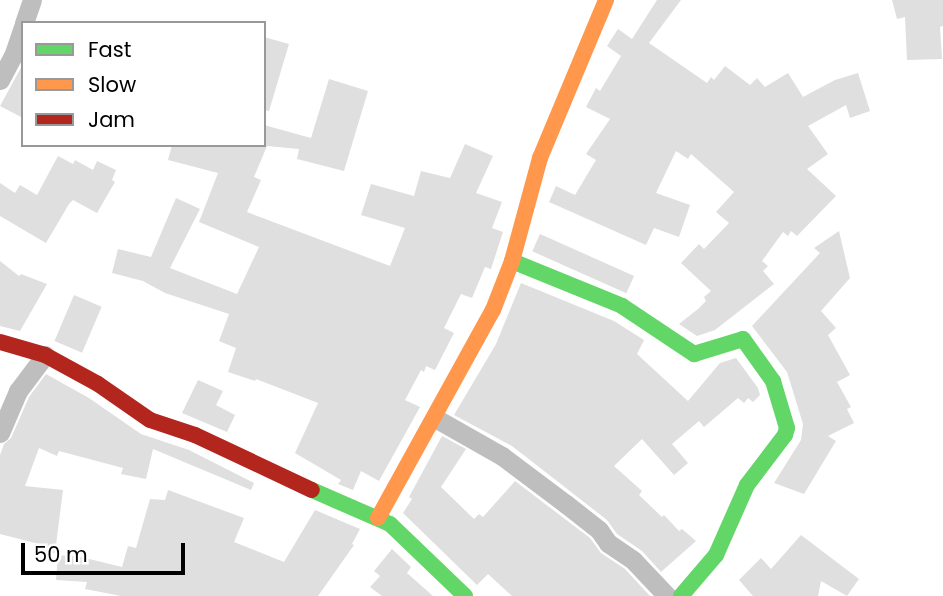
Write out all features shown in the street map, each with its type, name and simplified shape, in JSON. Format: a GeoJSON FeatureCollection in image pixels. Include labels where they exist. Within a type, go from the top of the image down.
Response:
{"type":"FeatureCollection","features":[{"type":"Feature","properties":{"kind":"street"},"geometry":{"type":"LineString","coordinates":[[25,21],[32,0]]}},
{"type":"Feature","properties":{"kind":"street"},"geometry":{"type":"LineString","coordinates":[[378,518],[493,310],[512,261],[540,158],[606,0]]}},
{"type":"Feature","properties":{"kind":"street"},"geometry":{"type":"LineString","coordinates":[[0,80],[21,33]]}},
{"type":"Feature","properties":{"kind":"street"},"geometry":{"type":"LineString","coordinates":[[512,261],[622,306],[694,354],[743,339],[773,381],[787,428],[785,435],[747,485],[716,555],[681,596]]}},
{"type":"Feature","properties":{"kind":"street"},"geometry":{"type":"LineString","coordinates":[[0,342],[45,355],[107,389],[150,420],[195,435],[267,471],[378,518],[403,534],[465,596]]}},
{"type":"Feature","properties":{"kind":"street"},"geometry":{"type":"LineString","coordinates":[[0,433],[18,391],[45,355]]}},
{"type":"Feature","properties":{"kind":"street"},"geometry":{"type":"LineString","coordinates":[[435,418],[502,456],[566,504],[599,530],[608,543],[633,560],[667,596]]}},
{"type":"Feature","properties":{"kind":"building"},"geometry":{"type":"Polygon","coordinates":[[[657,0],[681,0],[649,43],[707,83],[711,77],[714,80],[725,66],[750,85],[757,78],[765,87],[788,73],[803,97],[835,80],[858,73],[870,111],[850,118],[846,105],[808,126],[828,154],[807,169],[836,196],[797,236],[791,231],[788,236],[783,232],[762,261],[768,266],[763,271],[774,284],[715,330],[697,336],[679,324],[706,301],[704,297],[711,291],[681,263],[699,244],[704,249],[729,223],[716,212],[734,192],[691,154],[688,159],[676,151],[656,193],[690,205],[679,237],[654,228],[646,245],[549,202],[556,186],[575,195],[596,160],[586,154],[610,119],[586,107],[596,88],[600,91],[621,56],[607,46],[618,29],[632,39],[657,0]]]}},
{"type":"Feature","properties":{"kind":"building"},"geometry":{"type":"Polygon","coordinates":[[[892,0],[943,0],[943,26],[940,27],[942,59],[907,60],[905,17],[897,19],[892,0]]]}},
{"type":"Feature","properties":{"kind":"building"},"geometry":{"type":"Polygon","coordinates":[[[266,38],[289,44],[269,111],[266,110],[266,38]]]}},
{"type":"Feature","properties":{"kind":"building"},"geometry":{"type":"Polygon","coordinates":[[[21,68],[21,117],[0,106],[21,68]]]}},
{"type":"Feature","properties":{"kind":"building"},"geometry":{"type":"Polygon","coordinates":[[[329,79],[368,91],[344,171],[297,159],[299,149],[267,146],[254,177],[261,180],[247,212],[390,266],[405,228],[361,215],[371,184],[414,196],[421,171],[450,178],[465,144],[493,156],[476,193],[502,202],[492,228],[503,232],[491,269],[485,267],[472,298],[461,294],[444,328],[454,333],[435,370],[426,366],[424,372],[421,370],[405,400],[420,407],[379,481],[361,471],[353,490],[338,484],[341,480],[295,453],[318,403],[256,379],[255,381],[228,372],[236,348],[219,341],[229,314],[165,293],[143,281],[112,273],[118,249],[151,257],[176,198],[200,209],[170,268],[237,294],[259,247],[199,222],[218,173],[168,160],[171,147],[266,147],[266,126],[311,138],[329,79]]]}},
{"type":"Feature","properties":{"kind":"building"},"geometry":{"type":"Polygon","coordinates":[[[58,156],[73,164],[75,160],[93,170],[97,161],[116,170],[112,180],[115,182],[97,213],[73,200],[46,243],[0,216],[0,183],[15,193],[20,185],[37,195],[58,156]]]}},
{"type":"Feature","properties":{"kind":"building"},"geometry":{"type":"Polygon","coordinates":[[[839,231],[850,278],[821,311],[836,328],[828,335],[850,375],[837,382],[851,407],[847,409],[854,423],[828,436],[836,441],[804,494],[774,483],[801,440],[803,424],[787,372],[752,326],[820,253],[814,248],[839,231]]]}},
{"type":"Feature","properties":{"kind":"building"},"geometry":{"type":"Polygon","coordinates":[[[540,234],[634,276],[626,293],[532,251],[540,234]]]}},
{"type":"Feature","properties":{"kind":"building"},"geometry":{"type":"Polygon","coordinates":[[[0,261],[19,276],[21,274],[47,284],[20,331],[0,326],[0,261]]]}},
{"type":"Feature","properties":{"kind":"building"},"geometry":{"type":"Polygon","coordinates":[[[521,283],[614,321],[644,340],[637,354],[688,401],[720,363],[736,358],[758,388],[760,395],[753,402],[748,398],[744,403],[738,398],[704,427],[699,421],[672,444],[688,463],[674,475],[642,439],[614,466],[642,491],[639,495],[662,517],[664,515],[679,531],[682,529],[696,541],[661,572],[642,551],[617,534],[607,520],[512,446],[454,415],[496,344],[521,283]]]}},
{"type":"Feature","properties":{"kind":"building"},"geometry":{"type":"Polygon","coordinates":[[[74,295],[102,307],[82,353],[54,341],[74,295]]]}},
{"type":"Feature","properties":{"kind":"building"},"geometry":{"type":"Polygon","coordinates":[[[46,374],[89,398],[141,434],[189,450],[254,483],[251,490],[153,449],[146,479],[121,474],[123,468],[59,451],[57,456],[39,448],[25,486],[63,490],[55,553],[38,551],[39,544],[0,534],[0,455],[4,444],[11,438],[29,397],[46,374]]]}},
{"type":"Feature","properties":{"kind":"building"},"geometry":{"type":"Polygon","coordinates":[[[198,380],[223,391],[216,405],[235,415],[227,432],[182,413],[198,380]]]}},
{"type":"Feature","properties":{"kind":"building"},"geometry":{"type":"Polygon","coordinates":[[[442,436],[466,449],[441,487],[474,519],[479,514],[483,517],[515,481],[590,538],[601,553],[625,569],[650,596],[512,596],[488,574],[477,585],[403,513],[442,436]]]}},
{"type":"Feature","properties":{"kind":"building"},"geometry":{"type":"Polygon","coordinates":[[[168,490],[244,518],[234,542],[284,562],[315,510],[360,529],[352,544],[354,545],[318,596],[121,596],[85,589],[87,582],[56,580],[58,555],[81,557],[122,567],[128,546],[136,548],[150,499],[165,500],[168,490]]]}},
{"type":"Feature","properties":{"kind":"building"},"geometry":{"type":"Polygon","coordinates":[[[801,535],[859,579],[847,596],[821,581],[818,596],[753,596],[739,580],[761,558],[771,569],[801,535]]]}},
{"type":"Feature","properties":{"kind":"building"},"geometry":{"type":"Polygon","coordinates":[[[392,549],[411,567],[407,573],[433,596],[382,596],[370,587],[380,576],[374,571],[392,549]]]}},
{"type":"Feature","properties":{"kind":"traffic: fast"},"geometry":{"type":"LineString","coordinates":[[512,261],[622,306],[694,354],[743,339],[773,381],[787,428],[785,435],[747,485],[716,555],[681,596]]}},
{"type":"Feature","properties":{"kind":"traffic: fast"},"geometry":{"type":"LineString","coordinates":[[312,490],[390,524],[465,596]]}},
{"type":"Feature","properties":{"kind":"traffic: slow"},"geometry":{"type":"LineString","coordinates":[[378,518],[493,310],[512,261],[540,158],[606,0]]}},
{"type":"Feature","properties":{"kind":"traffic: jam"},"geometry":{"type":"LineString","coordinates":[[0,342],[45,355],[98,384],[150,420],[195,435],[312,490]]}}]}
